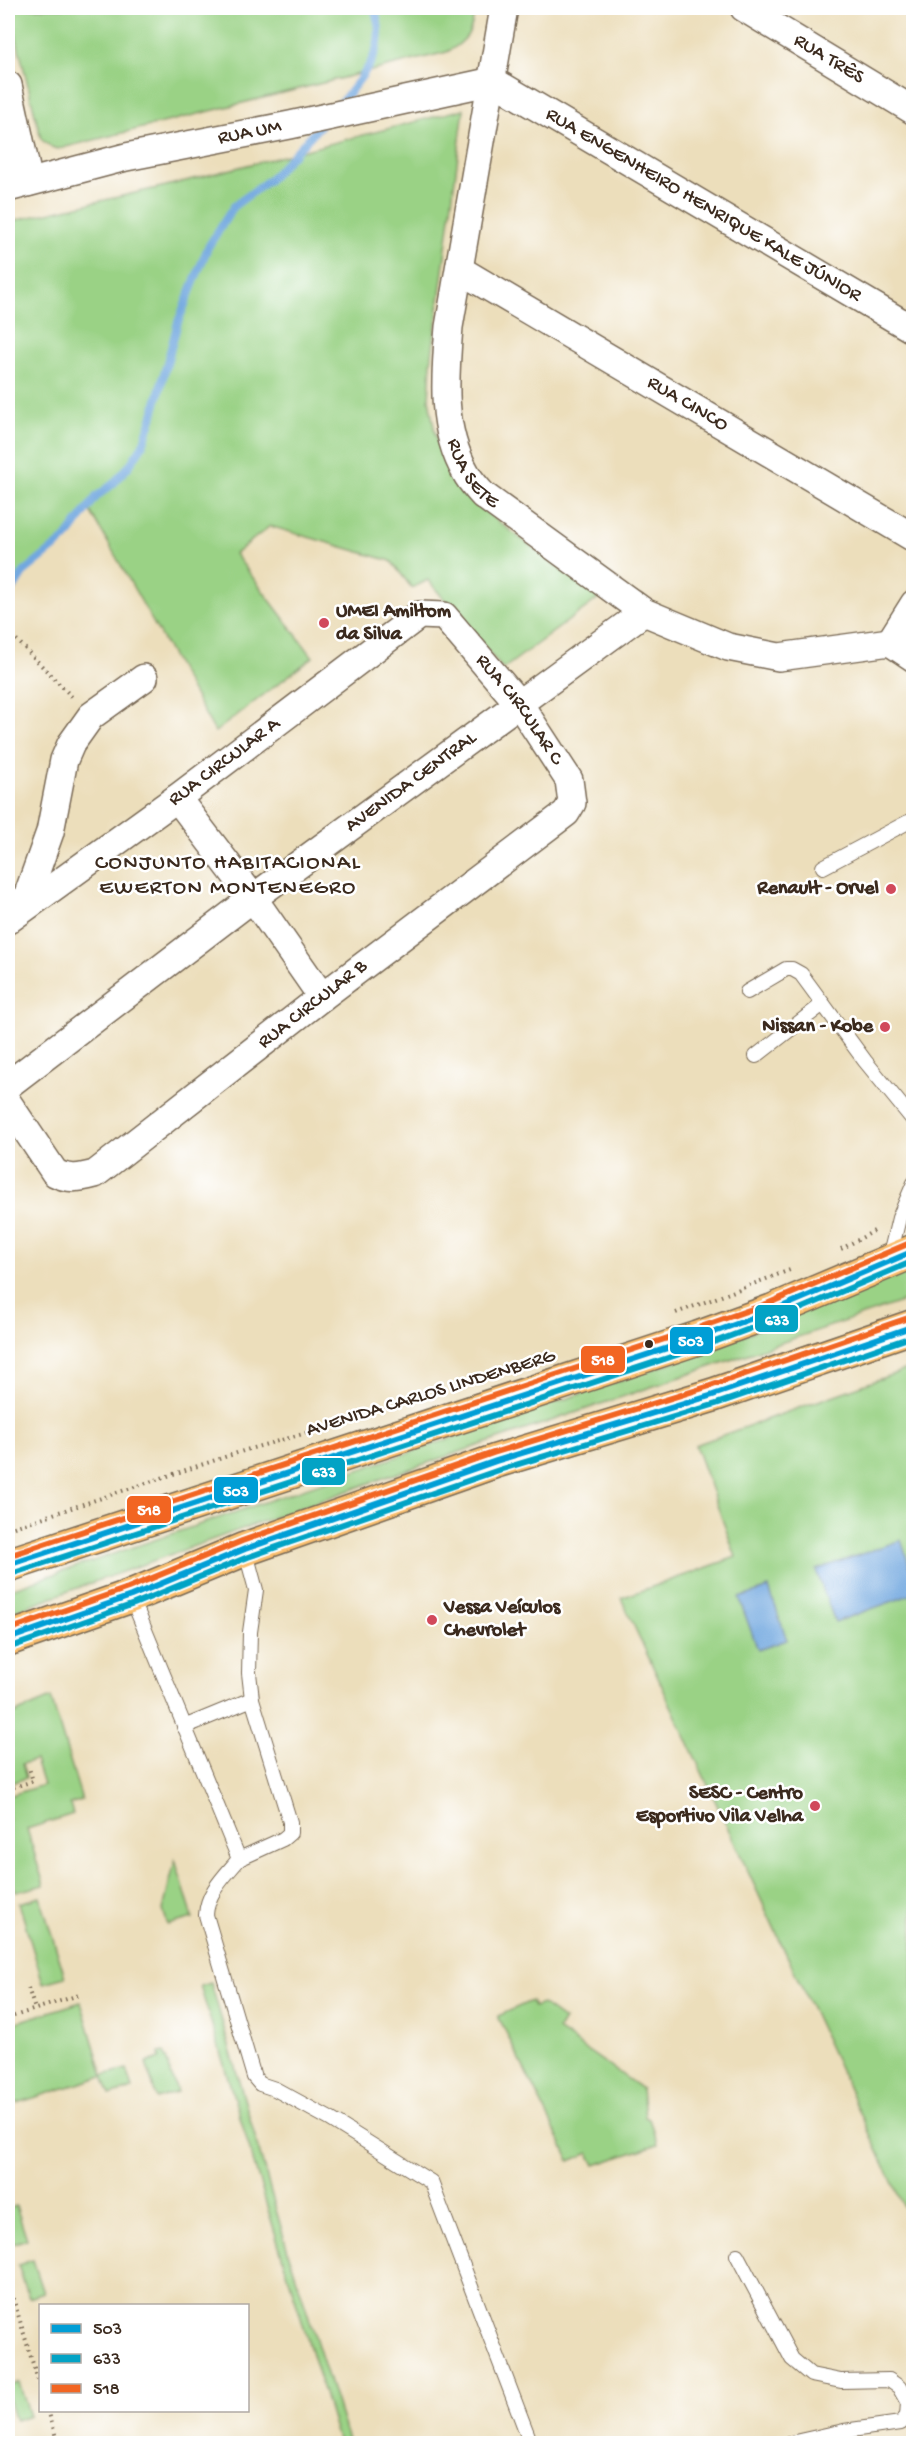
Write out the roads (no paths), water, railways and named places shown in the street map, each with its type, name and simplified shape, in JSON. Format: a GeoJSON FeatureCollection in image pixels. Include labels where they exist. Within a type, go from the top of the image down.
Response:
{"type":"FeatureCollection","features":[{"type":"Feature","properties":{"kind":"main road","name":"AVENIDA CARLOS LINDENBERG"},"geometry":{"type":"LineString","coordinates":[[8,1565],[698,1338],[772,1311],[901,1256]]}},
{"type":"Feature","properties":{"kind":"main road"},"geometry":{"type":"LineString","coordinates":[[8,1639],[131,1596],[245,1549],[496,1461],[713,1395],[914,1326]]}},
{"type":"Feature","properties":{"kind":"street","name":"RUA SETE"},"geometry":{"type":"LineString","coordinates":[[504,8],[449,327],[445,378],[447,417],[466,473],[483,495],[644,612],[728,647],[779,657],[890,642]]}},
{"type":"Feature","properties":{"kind":"street","name":"RUA TRÊS"},"geometry":{"type":"LineString","coordinates":[[744,8],[914,111]]}},
{"type":"Feature","properties":{"kind":"street","name":"RUA UM"},"geometry":{"type":"LineString","coordinates":[[18,185],[126,157],[290,125],[493,81]]}},
{"type":"Feature","properties":{"kind":"street","name":"RUA ENGENHEIRO HENRIQUE KALE JÚNIOR"},"geometry":{"type":"LineString","coordinates":[[493,81],[914,330]]}},
{"type":"Feature","properties":{"kind":"street"},"geometry":{"type":"LineString","coordinates":[[8,84],[18,185]]}},
{"type":"Feature","properties":{"kind":"street","name":"RUA CINCO"},"geometry":{"type":"LineString","coordinates":[[460,270],[914,538]]}},
{"type":"Feature","properties":{"kind":"street"},"geometry":{"type":"LineString","coordinates":[[914,604],[890,642],[914,658]]}},
{"type":"Feature","properties":{"kind":"street","name":"AVENIDA CENTRAL"},"geometry":{"type":"LineString","coordinates":[[8,1085],[253,898],[520,705],[644,612]]}},
{"type":"Feature","properties":{"kind":"street","name":"RUA CIRCULAR A"},"geometry":{"type":"LineString","coordinates":[[15,914],[177,798],[419,615],[444,616]]}},
{"type":"Feature","properties":{"kind":"street","name":"RUA CIRCULAR C"},"geometry":{"type":"LineString","coordinates":[[444,616],[520,705],[569,780],[572,802],[566,813]]}},
{"type":"Feature","properties":{"kind":"street"},"geometry":{"type":"LineString","coordinates":[[15,914],[50,832],[64,760],[78,732],[91,716],[144,678]]}},
{"type":"Feature","properties":{"kind":"street"},"geometry":{"type":"LineString","coordinates":[[177,798],[253,898],[322,998]]}},
{"type":"Feature","properties":{"kind":"street","name":"RUA CIRCULAR B"},"geometry":{"type":"LineString","coordinates":[[8,1103],[55,1173],[66,1178],[95,1174],[566,813]]}},
{"type":"Feature","properties":{"kind":"lane"},"geometry":{"type":"LineString","coordinates":[[823,867],[908,822],[914,822]]}},
{"type":"Feature","properties":{"kind":"lane"},"geometry":{"type":"LineString","coordinates":[[747,992],[786,969],[792,969],[801,974],[865,1061],[914,1121]]}},
{"type":"Feature","properties":{"kind":"lane"},"geometry":{"type":"LineString","coordinates":[[756,1056],[823,1004]]}},
{"type":"Feature","properties":{"kind":"lane"},"geometry":{"type":"LineString","coordinates":[[901,1256],[899,1218],[914,1183]]}},
{"type":"Feature","properties":{"kind":"lane"},"geometry":{"type":"LineString","coordinates":[[245,1549],[256,1590],[250,1632],[249,1672],[252,1699],[290,1822],[290,1833],[283,1839],[238,1859],[211,1895],[207,1903],[206,1915],[254,2077],[260,2084],[275,2089],[330,2119],[431,2182],[531,2444]]}},
{"type":"Feature","properties":{"kind":"lane"},"geometry":{"type":"LineString","coordinates":[[131,1596],[238,1859]]}},
{"type":"Feature","properties":{"kind":"lane"},"geometry":{"type":"LineString","coordinates":[[184,1728],[252,1699]]}},
{"type":"Feature","properties":{"kind":"lane"},"geometry":{"type":"LineString","coordinates":[[737,2255],[792,2359],[811,2375],[841,2381],[889,2380],[899,2386],[908,2403],[907,2416],[901,2423],[833,2433],[786,2444]]}},
{"type":"Feature","properties":{"kind":"water"},"geometry":{"type":"Polygon","coordinates":[[[901,1540],[913,1576],[913,1594],[835,1622],[816,1570],[901,1540]]]}},
{"type":"Feature","properties":{"kind":"water"},"geometry":{"type":"Polygon","coordinates":[[[769,1588],[787,1640],[758,1650],[739,1598],[769,1588]]]}},
{"type":"Feature","properties":{"kind":"waterway"},"geometry":{"type":"LineString","coordinates":[[338,106],[365,72],[376,49],[379,37],[374,8]]}},
{"type":"Feature","properties":{"kind":"waterway"},"geometry":{"type":"LineString","coordinates":[[8,597],[24,572],[66,538],[97,496],[113,484],[143,445],[178,322],[208,247],[234,206],[270,179],[320,126]]}},
{"type":"Feature","properties":{"kind":"place","name":"UMEI Amiltom da Silva"},"geometry":{"type":"Point","coordinates":[324,623]}},
{"type":"Feature","properties":{"kind":"place","name":"Renault - Orvel"},"geometry":{"type":"Point","coordinates":[891,889]}},
{"type":"Feature","properties":{"kind":"place","name":"Nissan - Kobe"},"geometry":{"type":"Point","coordinates":[885,1027]}},
{"type":"Feature","properties":{"kind":"place","name":"Vessa Veículos Chevrolet"},"geometry":{"type":"Point","coordinates":[432,1620]}},
{"type":"Feature","properties":{"kind":"place","name":"SESC - Centro Esportivo Vila Velha"},"geometry":{"type":"Point","coordinates":[815,1806]}},
{"type":"Feature","properties":{"kind":"district","name":"CONJUNTO HABITACIONAL EWERTON MONTENEGRO"},"geometry":{"type":"Point","coordinates":[228,876]}}]}
